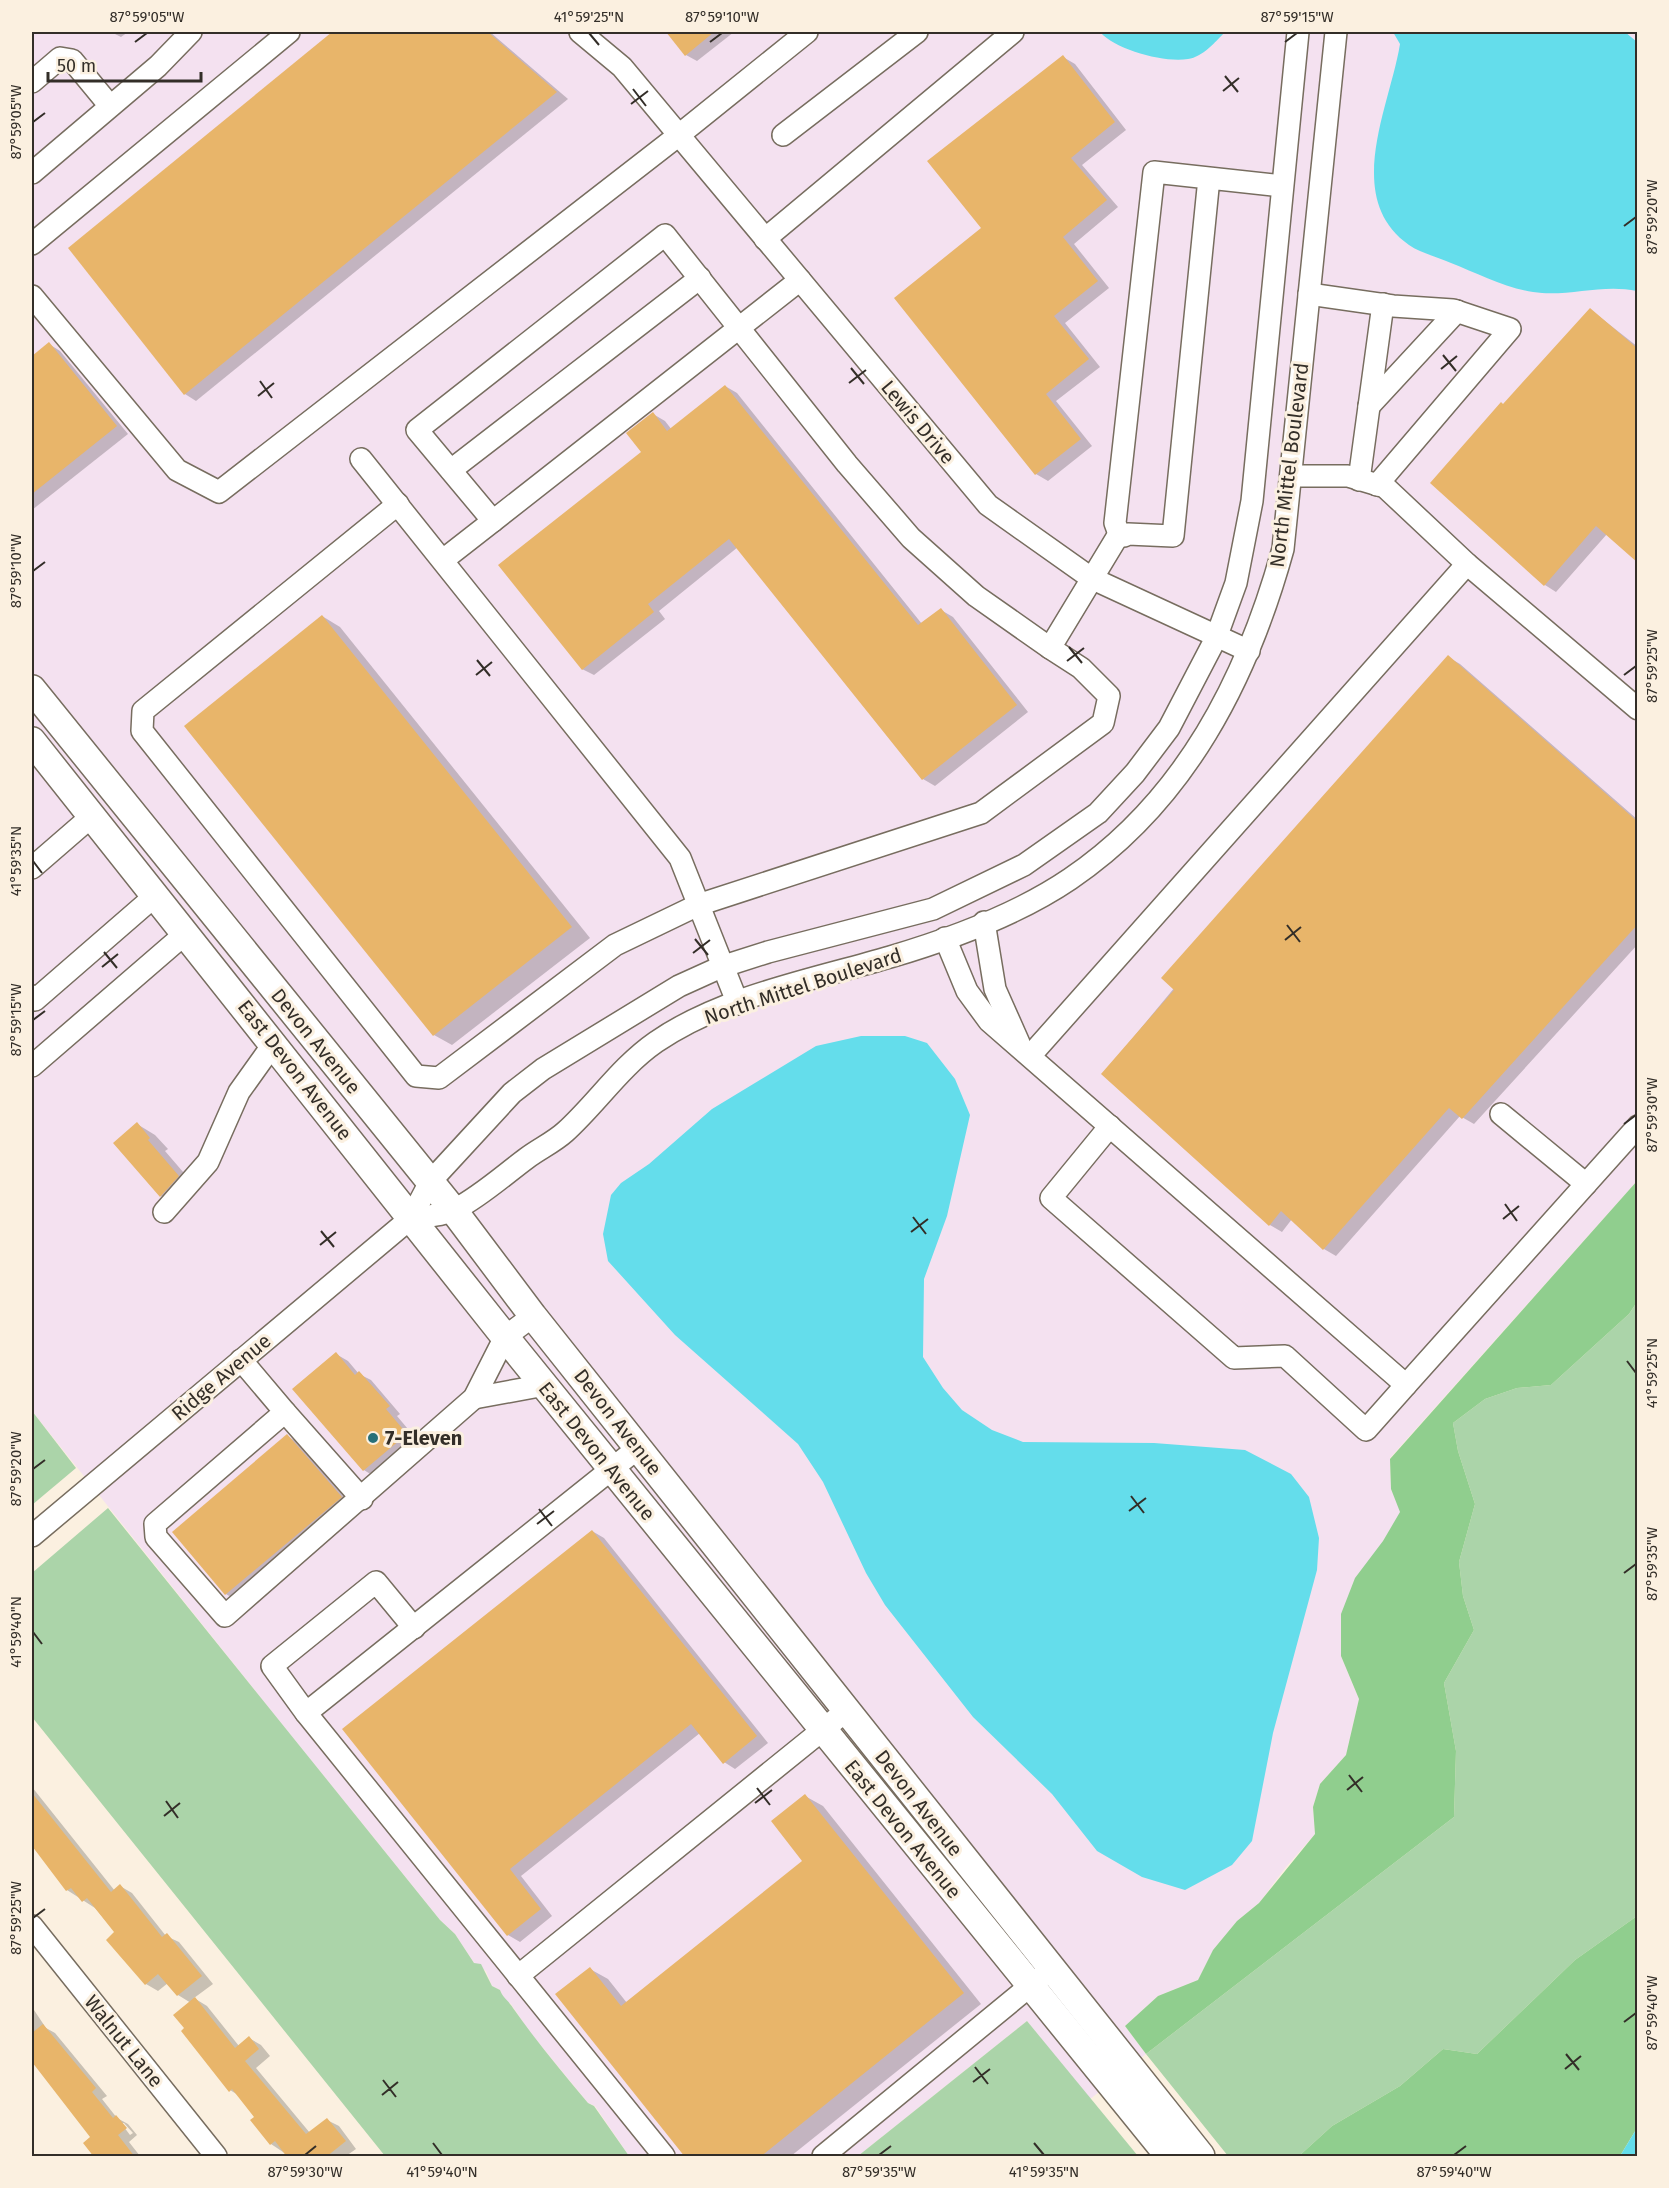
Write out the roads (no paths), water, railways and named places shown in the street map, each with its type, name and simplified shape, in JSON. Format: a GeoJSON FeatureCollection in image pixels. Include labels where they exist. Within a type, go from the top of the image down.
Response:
{"type":"FeatureCollection","features":[{"type":"Feature","properties":{"kind":"main road","name":"Devon Avenue"},"geometry":{"type":"LineString","coordinates":[[32,689],[454,1211],[533,1316],[1201,2157]]}},
{"type":"Feature","properties":{"kind":"main road","name":"East Devon Avenue"},"geometry":{"type":"LineString","coordinates":[[32,741],[274,1043],[505,1337],[1168,2157]]}},
{"type":"Feature","properties":{"kind":"street"},"geometry":{"type":"LineString","coordinates":[[32,172],[158,66],[191,32]]}},
{"type":"Feature","properties":{"kind":"street"},"geometry":{"type":"LineString","coordinates":[[32,244],[289,32]]}},
{"type":"Feature","properties":{"kind":"street","name":"Lewis Drive"},"geometry":{"type":"LineString","coordinates":[[580,32],[622,67],[988,505],[1091,578],[1216,638],[1249,651]]}},
{"type":"Feature","properties":{"kind":"street"},"geometry":{"type":"LineString","coordinates":[[32,296],[177,470],[219,492],[679,135],[807,32]]}},
{"type":"Feature","properties":{"kind":"street"},"geometry":{"type":"LineString","coordinates":[[783,135],[917,32]]}},
{"type":"Feature","properties":{"kind":"street"},"geometry":{"type":"LineString","coordinates":[[765,239],[1013,32]]}},
{"type":"Feature","properties":{"kind":"street","name":"North Mittel Boulevard"},"geometry":{"type":"LineString","coordinates":[[411,1218],[430,1182],[512,1093],[543,1069],[678,986],[722,967],[768,952],[933,909],[1024,866],[1098,813],[1135,773],[1170,728],[1216,638],[1236,583],[1252,501],[1298,32]]}},
{"type":"Feature","properties":{"kind":"street","name":"North Mittel Boulevard"},"geometry":{"type":"LineString","coordinates":[[411,1218],[454,1211],[564,1133],[621,1070],[656,1042],[700,1018],[738,1004],[915,950],[1019,908],[1071,878],[1118,841],[1150,807],[1206,737],[1232,691],[1249,651],[1273,588],[1283,549],[1336,32]]}},
{"type":"Feature","properties":{"kind":"street"},"geometry":{"type":"LineString","coordinates":[[32,81],[60,58],[72,60],[110,106]]}},
{"type":"Feature","properties":{"kind":"street"},"geometry":{"type":"LineString","coordinates":[[1119,534],[1114,523],[1154,172],[1282,186]]}},
{"type":"Feature","properties":{"kind":"street"},"geometry":{"type":"LineString","coordinates":[[1119,534],[1173,536],[1209,178]]}},
{"type":"Feature","properties":{"kind":"street"},"geometry":{"type":"LineString","coordinates":[[398,504],[143,711],[142,730],[416,1076],[439,1078],[615,945],[698,905],[981,813],[1103,723],[1109,696],[1081,668],[976,596],[911,537],[848,464],[665,235],[417,430],[493,520]]}},
{"type":"Feature","properties":{"kind":"street"},"geometry":{"type":"LineString","coordinates":[[450,470],[700,278]]}},
{"type":"Feature","properties":{"kind":"street"},"geometry":{"type":"LineString","coordinates":[[443,560],[738,326],[800,280]]}},
{"type":"Feature","properties":{"kind":"street"},"geometry":{"type":"LineString","coordinates":[[1309,294],[1457,311],[1510,329],[1368,483]]}},
{"type":"Feature","properties":{"kind":"street"},"geometry":{"type":"LineString","coordinates":[[1368,483],[1369,406],[1383,304]]}},
{"type":"Feature","properties":{"kind":"street"},"geometry":{"type":"LineString","coordinates":[[1369,406],[1457,311]]}},
{"type":"Feature","properties":{"kind":"street"},"geometry":{"type":"LineString","coordinates":[[361,459],[680,858],[738,1004]]}},
{"type":"Feature","properties":{"kind":"street"},"geometry":{"type":"LineString","coordinates":[[1291,476],[1348,476],[1385,487],[1467,564],[1638,709]]}},
{"type":"Feature","properties":{"kind":"street"},"geometry":{"type":"LineString","coordinates":[[1050,648],[1119,534]]}},
{"type":"Feature","properties":{"kind":"street"},"geometry":{"type":"LineString","coordinates":[[1026,1053],[1467,564]]}},
{"type":"Feature","properties":{"kind":"street"},"geometry":{"type":"LineString","coordinates":[[32,868],[92,816]]}},
{"type":"Feature","properties":{"kind":"street"},"geometry":{"type":"LineString","coordinates":[[33,999],[156,896]]}},
{"type":"Feature","properties":{"kind":"street"},"geometry":{"type":"LineString","coordinates":[[984,922],[994,989],[1026,1053]]}},
{"type":"Feature","properties":{"kind":"street"},"geometry":{"type":"LineString","coordinates":[[32,1066],[186,933]]}},
{"type":"Feature","properties":{"kind":"street"},"geometry":{"type":"LineString","coordinates":[[945,938],[967,991],[989,1021],[1406,1385]]}},
{"type":"Feature","properties":{"kind":"street"},"geometry":{"type":"LineString","coordinates":[[164,1212],[208,1162],[239,1092],[274,1043]]}},
{"type":"Feature","properties":{"kind":"street"},"geometry":{"type":"LineString","coordinates":[[1501,1114],[1586,1184]]}},
{"type":"Feature","properties":{"kind":"street"},"geometry":{"type":"LineString","coordinates":[[1110,1126],[1051,1198],[1234,1358],[1285,1356],[1366,1430],[1638,1126]]}},
{"type":"Feature","properties":{"kind":"street","name":"Ridge Avenue"},"geometry":{"type":"LineString","coordinates":[[32,1536],[411,1218]]}},
{"type":"Feature","properties":{"kind":"street"},"geometry":{"type":"LineString","coordinates":[[285,1412],[155,1524],[156,1537],[225,1616],[362,1499],[474,1398],[505,1337],[533,1316]]}},
{"type":"Feature","properties":{"kind":"street"},"geometry":{"type":"LineString","coordinates":[[242,1360],[362,1499]]}},
{"type":"Feature","properties":{"kind":"street"},"geometry":{"type":"LineString","coordinates":[[474,1398],[545,1385]]}},
{"type":"Feature","properties":{"kind":"street"},"geometry":{"type":"LineString","coordinates":[[306,1713],[638,1448]]}},
{"type":"Feature","properties":{"kind":"street"},"geometry":{"type":"LineString","coordinates":[[414,1628],[376,1582],[272,1666],[306,1713],[664,2157]]}},
{"type":"Feature","properties":{"kind":"street"},"geometry":{"type":"LineString","coordinates":[[518,1976],[846,1711]]}},
{"type":"Feature","properties":{"kind":"street","name":"Walnut Lane"},"geometry":{"type":"LineString","coordinates":[[32,1926],[216,2157]]}},
{"type":"Feature","properties":{"kind":"street"},"geometry":{"type":"LineString","coordinates":[[823,2157],[1051,1969]]}},
{"type":"Feature","properties":{"kind":"water"},"geometry":{"type":"Polygon","coordinates":[[[1100,32],[1225,32],[1199,55],[1178,60],[1154,57],[1129,50],[1100,32]]]}},
{"type":"Feature","properties":{"kind":"water"},"geometry":{"type":"Polygon","coordinates":[[[1393,32],[1625,32],[1637,42],[1637,291],[1601,289],[1554,293],[1530,292],[1495,281],[1418,250],[1409,245],[1389,225],[1378,202],[1374,177],[1381,122],[1400,44],[1393,32]]]}},
{"type":"Feature","properties":{"kind":"water"},"geometry":{"type":"Polygon","coordinates":[[[861,1036],[905,1036],[927,1043],[955,1079],[970,1115],[947,1216],[924,1279],[923,1357],[943,1388],[962,1410],[992,1430],[1023,1442],[1154,1443],[1245,1450],[1291,1474],[1309,1497],[1319,1538],[1317,1570],[1273,1733],[1252,1841],[1232,1865],[1185,1890],[1142,1877],[1097,1851],[1052,1794],[973,1717],[885,1605],[866,1573],[823,1482],[798,1444],[675,1335],[608,1261],[603,1234],[611,1195],[621,1183],[649,1164],[712,1109],[816,1046],[861,1036]]]}},
{"type":"Feature","properties":{"kind":"water"},"geometry":{"type":"Polygon","coordinates":[[[1637,2128],[1637,2156],[1620,2156],[1637,2128]]]}},
{"type":"Feature","properties":{"kind":"place","name":"7-Eleven"},"geometry":{"type":"Point","coordinates":[373,1438]}}]}
